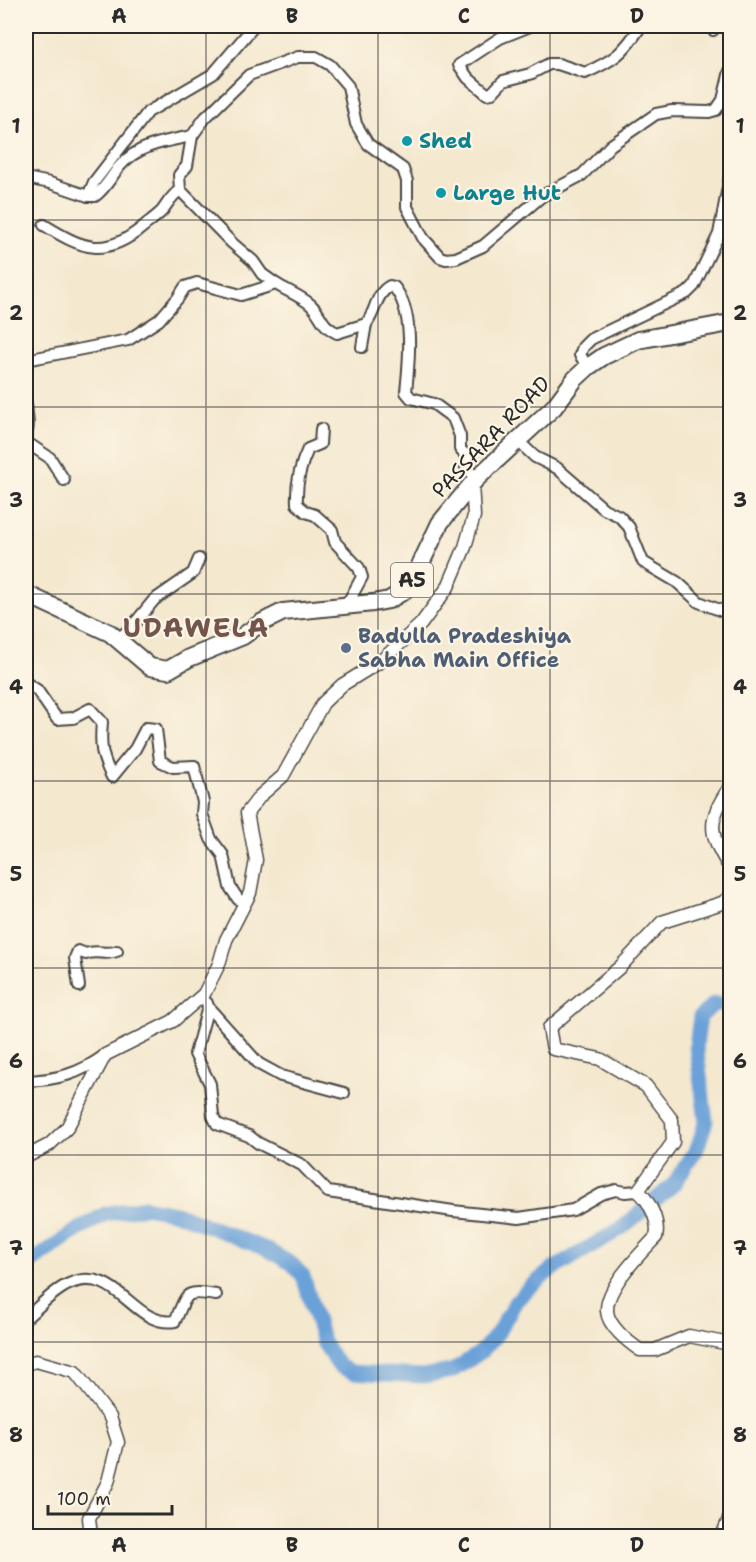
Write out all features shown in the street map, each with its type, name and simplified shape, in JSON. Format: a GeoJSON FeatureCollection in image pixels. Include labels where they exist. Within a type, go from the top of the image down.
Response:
{"type":"FeatureCollection","features":[{"type":"Feature","properties":{"kind":"highway","name":"PASSARA ROAD"},"geometry":{"type":"LineString","coordinates":[[26,594],[110,633],[150,667],[168,670],[189,658],[243,636],[261,623],[283,612],[389,600],[404,591],[414,578],[441,524],[474,482],[516,440],[554,407],[575,379],[588,367],[604,356],[638,340],[730,323]]}},
{"type":"Feature","properties":{"kind":"street"},"geometry":{"type":"LineString","coordinates":[[88,196],[94,182],[148,112],[213,74],[254,26]]}},
{"type":"Feature","properties":{"kind":"street"},"geometry":{"type":"LineString","coordinates":[[530,26],[500,38],[459,65],[468,78],[487,94],[492,93],[503,81],[530,74],[549,64],[558,64],[585,73],[604,65],[626,48],[641,26]]}},
{"type":"Feature","properties":{"kind":"street"},"geometry":{"type":"LineString","coordinates":[[366,324],[337,333],[325,327],[316,310],[309,303],[262,273],[253,261],[180,190],[180,175],[187,166],[192,136],[205,118],[249,75],[298,57],[316,57],[330,65],[348,86],[356,124],[368,144],[403,169],[407,207],[423,238],[440,257],[446,259],[456,258],[483,246],[542,196],[582,175],[611,145],[656,114],[672,111],[709,112],[716,110],[723,100],[730,71]]}},
{"type":"Feature","properties":{"kind":"street"},"geometry":{"type":"LineString","coordinates":[[26,178],[95,196],[121,164],[151,144],[192,136]]}},
{"type":"Feature","properties":{"kind":"street"},"geometry":{"type":"LineString","coordinates":[[588,367],[580,355],[583,347],[591,339],[687,293],[694,286],[719,234],[730,176]]}},
{"type":"Feature","properties":{"kind":"street"},"geometry":{"type":"LineString","coordinates":[[44,225],[79,245],[106,248],[134,234],[162,210],[172,195],[180,190]]}},
{"type":"Feature","properties":{"kind":"street"},"geometry":{"type":"LineString","coordinates":[[26,360],[128,340],[159,320],[185,286],[197,283],[241,296],[276,284]]}},
{"type":"Feature","properties":{"kind":"street"},"geometry":{"type":"LineString","coordinates":[[26,1081],[51,1080],[90,1066],[105,1055],[173,1021],[204,994],[219,964],[226,940],[250,893],[256,860],[247,813],[260,796],[283,776],[323,703],[342,686],[381,661],[421,624],[448,587],[465,547],[474,516],[474,482],[466,466],[469,459],[460,448],[460,435],[453,418],[434,404],[411,398],[406,392],[409,359],[408,332],[403,305],[394,287],[390,286],[380,296],[366,324],[362,347]]}},
{"type":"Feature","properties":{"kind":"street"},"geometry":{"type":"LineString","coordinates":[[26,404],[28,424],[26,442],[50,458],[64,480]]}},
{"type":"Feature","properties":{"kind":"street"},"geometry":{"type":"LineString","coordinates":[[321,429],[320,444],[308,449],[297,479],[299,485],[296,494],[297,504],[306,512],[315,515],[332,530],[335,543],[359,568],[362,577],[350,600],[343,606]]}},
{"type":"Feature","properties":{"kind":"street"},"geometry":{"type":"LineString","coordinates":[[516,440],[535,457],[558,468],[604,509],[619,516],[629,527],[643,562],[676,582],[699,602],[730,614]]}},
{"type":"Feature","properties":{"kind":"street"},"geometry":{"type":"LineString","coordinates":[[118,639],[131,628],[154,600],[193,573],[199,559]]}},
{"type":"Feature","properties":{"kind":"street"},"geometry":{"type":"LineString","coordinates":[[26,683],[37,690],[57,719],[73,718],[90,709],[102,722],[100,744],[104,762],[112,777],[135,749],[146,728],[156,729],[160,761],[173,767],[194,766],[203,802],[202,814],[211,839],[223,855],[230,887],[238,899]]}},
{"type":"Feature","properties":{"kind":"street"},"geometry":{"type":"LineString","coordinates":[[730,787],[713,820],[712,834],[730,868]]}},
{"type":"Feature","properties":{"kind":"street"},"geometry":{"type":"LineString","coordinates":[[641,1194],[673,1142],[672,1120],[646,1086],[600,1059],[553,1049],[549,1028],[620,967],[662,922],[722,903],[730,897]]}},
{"type":"Feature","properties":{"kind":"street"},"geometry":{"type":"LineString","coordinates":[[79,986],[75,958],[78,951],[86,954],[92,952],[110,954],[117,951]]}},
{"type":"Feature","properties":{"kind":"street"},"geometry":{"type":"LineString","coordinates":[[204,994],[208,1007],[259,1064],[281,1077],[344,1093]]}},
{"type":"Feature","properties":{"kind":"street"},"geometry":{"type":"LineString","coordinates":[[208,1007],[195,1054],[210,1084],[213,1116],[217,1124],[249,1136],[258,1143],[302,1165],[328,1192],[430,1208],[519,1218],[573,1210],[601,1194],[616,1190],[641,1194]]}},
{"type":"Feature","properties":{"kind":"street"},"geometry":{"type":"LineString","coordinates":[[26,1157],[49,1145],[67,1128],[105,1055]]}},
{"type":"Feature","properties":{"kind":"street"},"geometry":{"type":"LineString","coordinates":[[641,1194],[656,1222],[656,1237],[632,1263],[610,1296],[607,1313],[613,1326],[640,1350],[655,1350],[689,1335],[730,1344]]}},
{"type":"Feature","properties":{"kind":"street"},"geometry":{"type":"LineString","coordinates":[[26,1318],[67,1285],[83,1279],[107,1283],[154,1320],[166,1323],[175,1321],[187,1295],[193,1292],[216,1295]]}},
{"type":"Feature","properties":{"kind":"street"},"geometry":{"type":"LineString","coordinates":[[26,1364],[36,1361],[75,1372],[110,1417],[118,1442],[108,1482],[89,1518],[91,1536]]}},
{"type":"Feature","properties":{"kind":"street"},"geometry":{"type":"LineString","coordinates":[[722,1536],[730,1517]]}},
{"type":"Feature","properties":{"kind":"waterway"},"geometry":{"type":"LineString","coordinates":[[26,1266],[68,1236],[105,1214],[145,1207],[176,1213],[266,1249],[292,1264],[303,1276],[323,1342],[339,1366],[352,1372],[423,1376],[452,1371],[481,1352],[497,1334],[516,1301],[530,1287],[550,1271],[623,1227],[673,1185],[697,1149],[706,1121],[696,1046],[700,1017],[714,1004],[730,1004]]}},
{"type":"Feature","properties":{"kind":"place","name":"Shed"},"geometry":{"type":"Point","coordinates":[407,141]}},
{"type":"Feature","properties":{"kind":"place","name":"Large Hut"},"geometry":{"type":"Point","coordinates":[441,193]}},
{"type":"Feature","properties":{"kind":"place","name":"Badulla Pradeshiya Sabha Main Office"},"geometry":{"type":"Point","coordinates":[346,648]}},
{"type":"Feature","properties":{"kind":"district","name":"UDAWELA"},"geometry":{"type":"Point","coordinates":[196,627]}}]}
